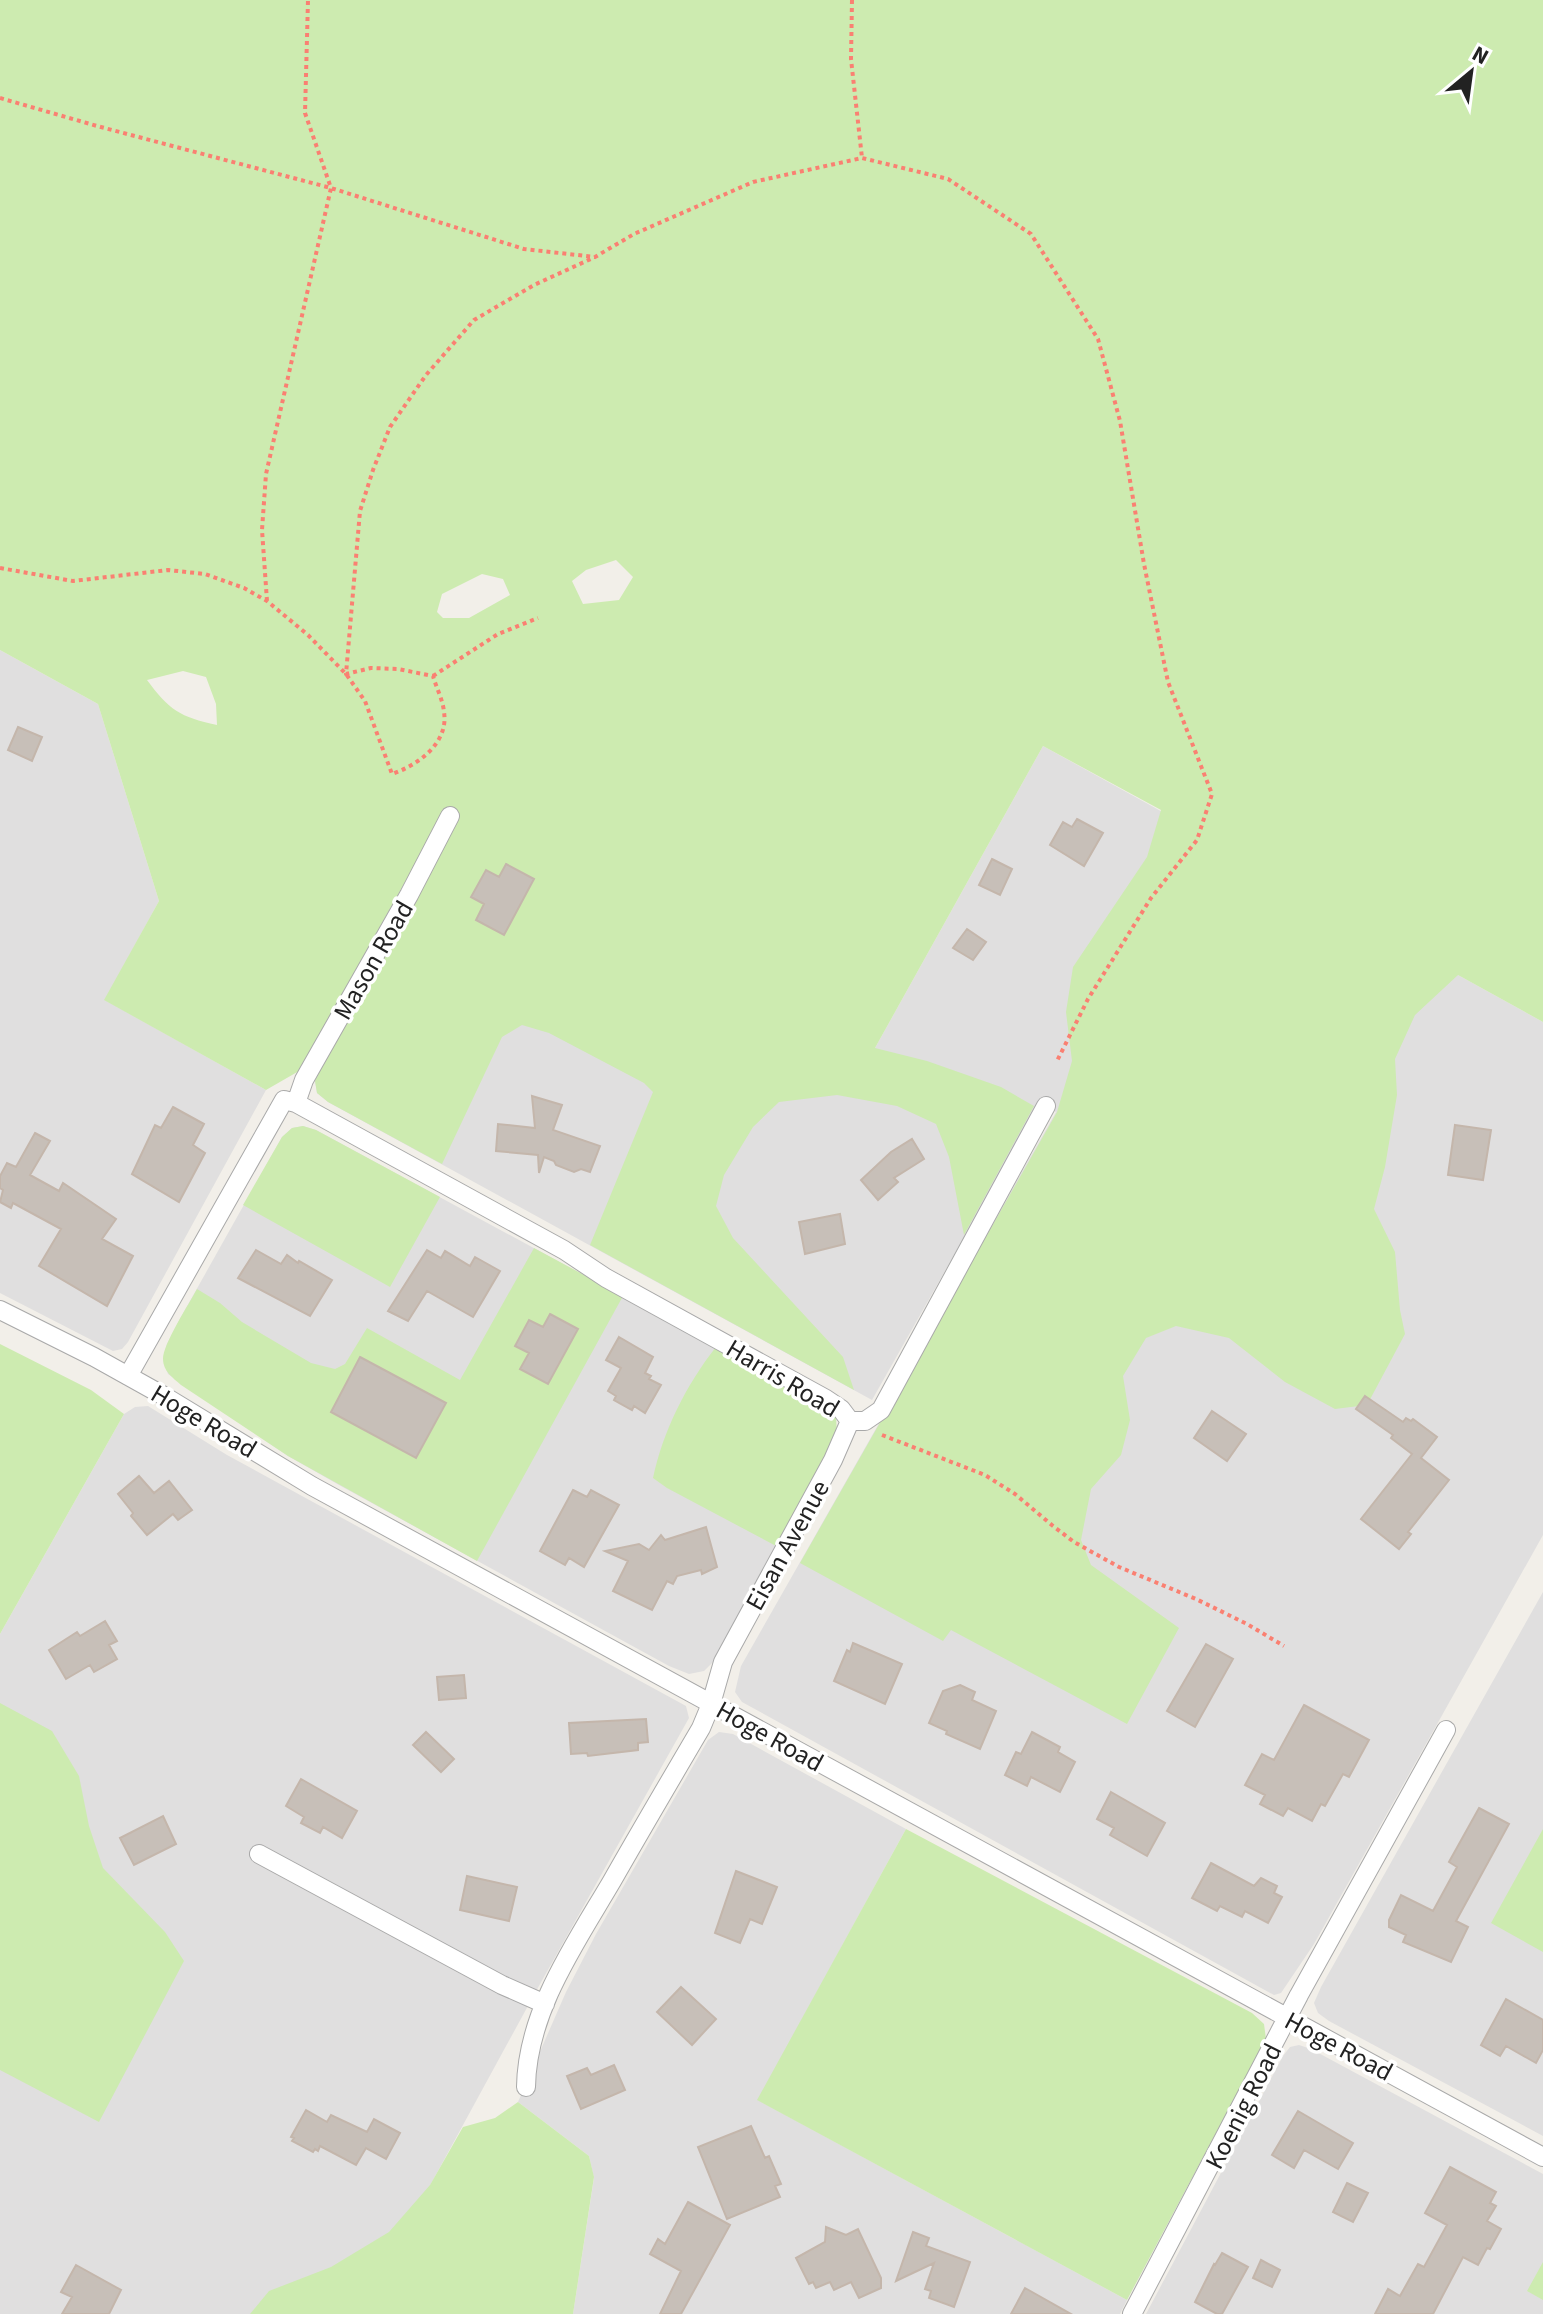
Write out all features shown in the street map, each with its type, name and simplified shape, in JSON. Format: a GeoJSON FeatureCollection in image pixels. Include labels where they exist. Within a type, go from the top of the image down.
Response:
{"type":"FeatureCollection","features":[{"type":"Feature","properties":{"kind":"street","name":"Mason Road"},"geometry":{"type":"LineString","coordinates":[[128,1376],[304,1080],[450,816]]}},
{"type":"Feature","properties":{"kind":"street","name":"Harris Road"},"geometry":{"type":"LineString","coordinates":[[290,1101],[564,1250],[606,1278],[826,1399],[841,1409],[850,1421]]}},
{"type":"Feature","properties":{"kind":"street"},"geometry":{"type":"LineString","coordinates":[[850,1421],[865,1421],[881,1410],[1046,1106]]}},
{"type":"Feature","properties":{"kind":"street","name":"Hoge Road"},"geometry":{"type":"LineString","coordinates":[[0,1310],[128,1376],[312,1486],[1543,2157]]}},
{"type":"Feature","properties":{"kind":"street","name":"Eisan Avenue"},"geometry":{"type":"LineString","coordinates":[[526,2087],[526,2061],[545,2004],[565,1960],[701,1728],[723,1662],[833,1460],[850,1421]]}},
{"type":"Feature","properties":{"kind":"street","name":"Koenig Road"},"geometry":{"type":"LineString","coordinates":[[1132,2314],[1287,2018],[1446,1730]]}},
{"type":"Feature","properties":{"kind":"street"},"geometry":{"type":"LineString","coordinates":[[259,1854],[502,1985],[545,2004]]}},
{"type":"Feature","properties":{"kind":"path"},"geometry":{"type":"LineString","coordinates":[[267,601],[262,530],[266,474],[331,188],[305,113],[308,0]]}},
{"type":"Feature","properties":{"kind":"path"},"geometry":{"type":"LineString","coordinates":[[852,0],[851,59],[862,158]]}},
{"type":"Feature","properties":{"kind":"path"},"geometry":{"type":"LineString","coordinates":[[0,98],[331,188],[524,249],[595,257]]}},
{"type":"Feature","properties":{"kind":"path"},"geometry":{"type":"LineString","coordinates":[[346,674],[360,511],[373,470],[390,427],[426,375],[474,320],[534,285],[595,257],[634,234],[753,182],[862,158],[948,179],[1031,234],[1098,339],[1120,421],[1168,682],[1212,794],[1197,840],[1151,898],[1088,999],[1056,1063]]}},
{"type":"Feature","properties":{"kind":"path"},"geometry":{"type":"LineString","coordinates":[[0,568],[73,581],[168,570],[205,574],[244,588],[267,601],[308,635],[346,674],[365,701],[392,774],[409,768],[429,753],[443,729],[444,712],[433,676]]}},
{"type":"Feature","properties":{"kind":"path"},"geometry":{"type":"LineString","coordinates":[[346,674],[371,668],[398,669],[433,676],[498,634],[538,618]]}},
{"type":"Feature","properties":{"kind":"path","name":"Harris Road"},"geometry":{"type":"LineString","coordinates":[[850,1421],[985,1475],[1015,1494],[1074,1542],[1119,1567],[1247,1624],[1284,1646]]}},
{"type":"Feature","properties":{"kind":"shaded area"},"geometry":{"type":"Polygon","coordinates":[[[0,650],[98,704],[159,901],[105,1000],[266,1090],[128,1342],[122,1349],[113,1351],[0,1293],[0,650]]]}},
{"type":"Feature","properties":{"kind":"shaded area"},"geometry":{"type":"Polygon","coordinates":[[[1043,746],[1543,1022],[1543,1535],[1314,1944],[1281,1993],[1274,1995],[742,1702],[735,1692],[741,1666],[1056,1112],[1040,1103],[872,1400],[328,1102],[317,1093],[315,1081],[458,816],[875,1048],[1043,746]]]}},
{"type":"Feature","properties":{"kind":"shaded area"},"geometry":{"type":"Polygon","coordinates":[[[303,1126],[316,1130],[825,1406],[837,1435],[715,1660],[704,1671],[689,1674],[669,1666],[339,1485],[288,1456],[168,1374],[163,1360],[167,1344],[181,1317],[282,1137],[292,1128],[303,1126]]]}},
{"type":"Feature","properties":{"kind":"shaded area"},"geometry":{"type":"Polygon","coordinates":[[[148,1406],[227,1455],[686,1706],[689,1718],[360,2314],[0,2314],[0,1634],[124,1414],[135,1407],[148,1406]]]}},
{"type":"Feature","properties":{"kind":"shaded area"},"geometry":{"type":"Polygon","coordinates":[[[1543,1592],[1543,2136],[1329,2021],[1318,2013],[1314,2003],[1543,1592]]]}},
{"type":"Feature","properties":{"kind":"shaded area"},"geometry":{"type":"Polygon","coordinates":[[[719,1732],[733,1734],[906,1829],[758,2100],[1127,2300],[1120,2314],[573,2314],[594,2178],[589,2156],[518,2102],[566,1992],[596,1934],[708,1740],[719,1732]]]}},
{"type":"Feature","properties":{"kind":"shaded area"},"geometry":{"type":"Polygon","coordinates":[[[1299,2045],[1543,2174],[1543,2314],[1146,2314],[1283,2056],[1290,2047],[1299,2045]]]}},
{"type":"Feature","properties":{"kind":"green space"},"geometry":{"type":"Polygon","coordinates":[[[0,0],[1543,0],[1543,1022],[1458,975],[1415,1015],[1395,1059],[1397,1095],[1385,1167],[1374,1209],[1395,1252],[1405,1334],[1367,1405],[1335,1409],[1285,1382],[1229,1338],[1176,1326],[1146,1338],[1123,1376],[1130,1420],[1121,1455],[1091,1489],[1081,1540],[1091,1565],[1179,1628],[1127,1724],[951,1630],[943,1641],[800,1563],[1057,1112],[1072,1061],[1066,1012],[1073,967],[1147,857],[1161,810],[1043,746],[875,1048],[927,1061],[1001,1087],[1034,1106],[964,1235],[949,1157],[936,1124],[897,1106],[837,1095],[779,1102],[753,1127],[724,1175],[716,1206],[733,1238],[843,1357],[854,1390],[590,1245],[653,1092],[644,1083],[549,1033],[522,1025],[502,1037],[442,1164],[317,1093],[315,1081],[324,1061],[445,811],[299,1071],[266,1090],[104,1000],[159,901],[98,704],[0,650],[0,0]],[[616,560],[586,570],[572,581],[583,604],[619,600],[633,577],[616,560]],[[482,574],[442,594],[437,612],[443,618],[469,618],[510,595],[503,579],[482,574]],[[183,671],[147,680],[176,711],[217,725],[216,704],[206,677],[183,671]]]}},
{"type":"Feature","properties":{"kind":"green space"},"geometry":{"type":"Polygon","coordinates":[[[303,1126],[316,1130],[440,1197],[390,1287],[243,1205],[282,1137],[292,1128],[303,1126]]]}},
{"type":"Feature","properties":{"kind":"green space"},"geometry":{"type":"Polygon","coordinates":[[[534,1248],[623,1296],[477,1561],[288,1456],[181,1385],[163,1363],[167,1344],[197,1289],[242,1322],[311,1363],[335,1369],[345,1364],[367,1328],[460,1380],[534,1248]]]}},
{"type":"Feature","properties":{"kind":"green space"},"geometry":{"type":"Polygon","coordinates":[[[0,1344],[91,1390],[124,1414],[0,1634],[0,1344]]]}},
{"type":"Feature","properties":{"kind":"green space"},"geometry":{"type":"Polygon","coordinates":[[[716,1347],[825,1406],[836,1416],[837,1435],[778,1547],[653,1478],[677,1409],[716,1347]]]}},
{"type":"Feature","properties":{"kind":"green space"},"geometry":{"type":"Polygon","coordinates":[[[0,1703],[52,1731],[79,1776],[89,1826],[103,1868],[165,1932],[184,1961],[99,2122],[0,2070],[0,1703]]]}},
{"type":"Feature","properties":{"kind":"green space"},"geometry":{"type":"Polygon","coordinates":[[[906,1829],[1252,2013],[1264,2024],[1266,2039],[1127,2300],[757,2100],[906,1829]]]}},
{"type":"Feature","properties":{"kind":"green space"},"geometry":{"type":"Polygon","coordinates":[[[1543,1829],[1543,1952],[1491,1923],[1543,1829]]]}},
{"type":"Feature","properties":{"kind":"green space"},"geometry":{"type":"Polygon","coordinates":[[[518,2102],[589,2156],[594,2177],[573,2314],[250,2314],[269,2291],[331,2267],[389,2232],[430,2185],[463,2127],[495,2118],[518,2102]]]}},
{"type":"Feature","properties":{"kind":"green space"},"geometry":{"type":"Polygon","coordinates":[[[1543,2262],[1543,2300],[1527,2291],[1543,2262]]]}},
{"type":"Feature","properties":{"kind":"building"},"geometry":{"type":"Polygon","coordinates":[[[18,727],[42,737],[32,761],[8,750],[18,727]]]}},
{"type":"Feature","properties":{"kind":"building"},"geometry":{"type":"Polygon","coordinates":[[[1077,819],[1103,833],[1084,866],[1050,845],[1063,822],[1072,827],[1077,819]]]}},
{"type":"Feature","properties":{"kind":"building"},"geometry":{"type":"Polygon","coordinates":[[[992,859],[1012,869],[1000,895],[979,885],[992,859]]]}},
{"type":"Feature","properties":{"kind":"building"},"geometry":{"type":"Polygon","coordinates":[[[506,864],[534,879],[504,935],[476,920],[484,904],[471,897],[486,870],[499,877],[506,864]]]}},
{"type":"Feature","properties":{"kind":"building"},"geometry":{"type":"Polygon","coordinates":[[[967,929],[986,942],[973,960],[953,948],[967,929]]]}},
{"type":"Feature","properties":{"kind":"building"},"geometry":{"type":"Polygon","coordinates":[[[532,1096],[562,1105],[553,1130],[600,1146],[590,1172],[581,1169],[574,1172],[544,1157],[539,1173],[538,1155],[496,1151],[498,1124],[535,1128],[532,1096]]]}},
{"type":"Feature","properties":{"kind":"building"},"geometry":{"type":"Polygon","coordinates":[[[173,1107],[204,1124],[193,1145],[205,1153],[179,1202],[132,1174],[155,1125],[161,1128],[173,1107]]]}},
{"type":"Feature","properties":{"kind":"building"},"geometry":{"type":"Polygon","coordinates":[[[1455,1125],[1491,1130],[1483,1180],[1448,1175],[1455,1125]]]}},
{"type":"Feature","properties":{"kind":"building"},"geometry":{"type":"Polygon","coordinates":[[[35,1133],[50,1141],[30,1175],[59,1191],[63,1183],[116,1219],[102,1239],[133,1256],[107,1306],[39,1266],[61,1229],[13,1203],[11,1208],[0,1202],[3,1190],[0,1188],[0,1176],[7,1163],[16,1167],[35,1133]]]}},
{"type":"Feature","properties":{"kind":"building"},"geometry":{"type":"Polygon","coordinates":[[[912,1139],[924,1159],[894,1178],[898,1182],[878,1200],[861,1180],[891,1152],[912,1139]]]}},
{"type":"Feature","properties":{"kind":"building"},"geometry":{"type":"Polygon","coordinates":[[[840,1214],[845,1244],[805,1254],[799,1222],[840,1214]]]}},
{"type":"Feature","properties":{"kind":"building"},"geometry":{"type":"Polygon","coordinates":[[[256,1250],[281,1264],[287,1255],[332,1280],[310,1316],[238,1278],[256,1250]]]}},
{"type":"Feature","properties":{"kind":"building"},"geometry":{"type":"Polygon","coordinates":[[[427,1250],[441,1258],[445,1251],[470,1266],[475,1257],[500,1271],[473,1317],[427,1291],[408,1321],[388,1311],[427,1250]]]}},
{"type":"Feature","properties":{"kind":"building"},"geometry":{"type":"Polygon","coordinates":[[[550,1314],[578,1329],[548,1384],[520,1369],[529,1353],[515,1346],[529,1320],[543,1327],[550,1314]]]}},
{"type":"Feature","properties":{"kind":"building"},"geometry":{"type":"Polygon","coordinates":[[[619,1337],[653,1357],[645,1373],[661,1385],[645,1413],[614,1400],[616,1396],[608,1391],[621,1368],[606,1360],[619,1337]]]}},
{"type":"Feature","properties":{"kind":"building"},"geometry":{"type":"Polygon","coordinates":[[[360,1357],[446,1403],[416,1458],[331,1412],[360,1357]]]}},
{"type":"Feature","properties":{"kind":"building"},"geometry":{"type":"Polygon","coordinates":[[[1365,1396],[1403,1422],[1406,1418],[1413,1419],[1437,1437],[1421,1458],[1449,1480],[1408,1532],[1411,1534],[1399,1549],[1361,1519],[1412,1454],[1391,1438],[1393,1435],[1356,1409],[1365,1396]]]}},
{"type":"Feature","properties":{"kind":"building"},"geometry":{"type":"Polygon","coordinates":[[[1212,1411],[1246,1434],[1227,1461],[1194,1438],[1212,1411]]]}},
{"type":"Feature","properties":{"kind":"building"},"geometry":{"type":"Polygon","coordinates":[[[139,1476],[154,1493],[169,1481],[192,1510],[178,1520],[173,1514],[147,1535],[118,1494],[139,1476]]]}},
{"type":"Feature","properties":{"kind":"building"},"geometry":{"type":"Polygon","coordinates":[[[573,1490],[587,1497],[591,1490],[619,1505],[584,1567],[569,1558],[565,1565],[540,1551],[573,1490]]]}},
{"type":"Feature","properties":{"kind":"building"},"geometry":{"type":"Polygon","coordinates":[[[706,1527],[717,1567],[702,1574],[701,1570],[677,1576],[673,1584],[667,1581],[652,1610],[613,1591],[628,1561],[605,1551],[639,1544],[649,1550],[661,1535],[665,1540],[706,1527]]]}},
{"type":"Feature","properties":{"kind":"building"},"geometry":{"type":"Polygon","coordinates":[[[105,1621],[117,1641],[109,1645],[117,1659],[94,1672],[90,1665],[66,1679],[49,1650],[77,1632],[80,1636],[105,1621]]]}},
{"type":"Feature","properties":{"kind":"building"},"geometry":{"type":"Polygon","coordinates":[[[853,1643],[902,1664],[885,1704],[834,1681],[853,1643]]]}},
{"type":"Feature","properties":{"kind":"building"},"geometry":{"type":"Polygon","coordinates":[[[1206,1644],[1233,1659],[1195,1727],[1167,1711],[1206,1644]]]}},
{"type":"Feature","properties":{"kind":"building"},"geometry":{"type":"Polygon","coordinates":[[[464,1675],[466,1698],[439,1700],[437,1677],[464,1675]]]}},
{"type":"Feature","properties":{"kind":"building"},"geometry":{"type":"Polygon","coordinates":[[[960,1685],[975,1692],[972,1700],[996,1711],[980,1749],[929,1723],[943,1691],[960,1685]]]}},
{"type":"Feature","properties":{"kind":"building"},"geometry":{"type":"Polygon","coordinates":[[[1304,1705],[1369,1740],[1349,1777],[1343,1774],[1325,1806],[1321,1804],[1312,1821],[1288,1808],[1283,1816],[1260,1804],[1265,1795],[1245,1785],[1262,1754],[1274,1760],[1304,1705]]]}},
{"type":"Feature","properties":{"kind":"building"},"geometry":{"type":"Polygon","coordinates":[[[646,1719],[648,1742],[638,1743],[638,1750],[588,1756],[587,1753],[571,1754],[569,1723],[646,1719]]]}},
{"type":"Feature","properties":{"kind":"building"},"geometry":{"type":"Polygon","coordinates":[[[426,1732],[454,1759],[441,1772],[413,1745],[426,1732]]]}},
{"type":"Feature","properties":{"kind":"building"},"geometry":{"type":"Polygon","coordinates":[[[1032,1732],[1060,1747],[1058,1752],[1075,1762],[1060,1792],[1031,1777],[1027,1786],[1005,1775],[1016,1752],[1021,1754],[1032,1732]]]}},
{"type":"Feature","properties":{"kind":"building"},"geometry":{"type":"Polygon","coordinates":[[[301,1779],[357,1811],[342,1838],[323,1827],[320,1833],[301,1823],[304,1817],[286,1806],[301,1779]]]}},
{"type":"Feature","properties":{"kind":"building"},"geometry":{"type":"Polygon","coordinates":[[[1111,1792],[1165,1823],[1147,1856],[1110,1835],[1114,1828],[1097,1819],[1111,1792]]]}},
{"type":"Feature","properties":{"kind":"building"},"geometry":{"type":"Polygon","coordinates":[[[1479,1808],[1509,1824],[1456,1921],[1468,1927],[1451,1962],[1403,1942],[1406,1935],[1389,1927],[1389,1920],[1401,1895],[1433,1911],[1457,1867],[1449,1862],[1479,1808]]]}},
{"type":"Feature","properties":{"kind":"building"},"geometry":{"type":"Polygon","coordinates":[[[163,1816],[176,1844],[134,1865],[120,1838],[163,1816]]]}},
{"type":"Feature","properties":{"kind":"building"},"geometry":{"type":"Polygon","coordinates":[[[1211,1863],[1254,1886],[1261,1878],[1277,1886],[1274,1893],[1282,1897],[1268,1923],[1245,1911],[1242,1917],[1220,1906],[1217,1911],[1192,1898],[1211,1863]]]}},
{"type":"Feature","properties":{"kind":"building"},"geometry":{"type":"Polygon","coordinates":[[[736,1871],[777,1887],[762,1924],[750,1919],[740,1943],[715,1933],[736,1871]]]}},
{"type":"Feature","properties":{"kind":"building"},"geometry":{"type":"Polygon","coordinates":[[[467,1876],[517,1887],[509,1921],[460,1910],[467,1876]]]}},
{"type":"Feature","properties":{"kind":"building"},"geometry":{"type":"Polygon","coordinates":[[[681,1987],[716,2019],[692,2045],[657,2012],[681,1987]]]}},
{"type":"Feature","properties":{"kind":"building"},"geometry":{"type":"Polygon","coordinates":[[[1506,1999],[1543,2020],[1543,2050],[1536,2063],[1506,2046],[1500,2056],[1481,2045],[1506,1999]]]}},
{"type":"Feature","properties":{"kind":"building"},"geometry":{"type":"Polygon","coordinates":[[[614,2065],[625,2090],[581,2109],[567,2076],[587,2068],[591,2075],[614,2065]]]}},
{"type":"Feature","properties":{"kind":"building"},"geometry":{"type":"Polygon","coordinates":[[[306,2110],[327,2122],[331,2115],[367,2132],[374,2119],[400,2133],[386,2159],[366,2148],[356,2165],[320,2146],[318,2151],[315,2149],[313,2152],[292,2141],[294,2138],[291,2137],[306,2110]]]}},
{"type":"Feature","properties":{"kind":"building"},"geometry":{"type":"Polygon","coordinates":[[[1298,2111],[1353,2143],[1338,2169],[1304,2150],[1294,2168],[1272,2155],[1298,2111]]]}},
{"type":"Feature","properties":{"kind":"building"},"geometry":{"type":"Polygon","coordinates":[[[751,2126],[781,2184],[775,2186],[780,2197],[727,2219],[698,2147],[751,2126]]]}},
{"type":"Feature","properties":{"kind":"building"},"geometry":{"type":"Polygon","coordinates":[[[1450,2167],[1496,2192],[1490,2203],[1496,2206],[1487,2221],[1501,2229],[1478,2265],[1463,2257],[1433,2314],[1375,2314],[1388,2289],[1400,2296],[1418,2264],[1424,2267],[1447,2225],[1425,2213],[1450,2167]]]}},
{"type":"Feature","properties":{"kind":"building"},"geometry":{"type":"Polygon","coordinates":[[[1347,2183],[1368,2193],[1353,2222],[1333,2212],[1347,2183]]]}},
{"type":"Feature","properties":{"kind":"building"},"geometry":{"type":"Polygon","coordinates":[[[688,2202],[730,2225],[681,2314],[660,2314],[681,2271],[650,2254],[658,2239],[665,2244],[688,2202]]]}},
{"type":"Feature","properties":{"kind":"building"},"geometry":{"type":"Polygon","coordinates":[[[826,2227],[846,2235],[858,2229],[881,2278],[881,2288],[859,2298],[851,2282],[834,2290],[830,2282],[816,2288],[813,2282],[809,2284],[796,2258],[825,2242],[826,2227]]]}},
{"type":"Feature","properties":{"kind":"building"},"geometry":{"type":"Polygon","coordinates":[[[913,2232],[929,2238],[926,2246],[970,2262],[954,2307],[929,2298],[931,2291],[925,2289],[934,2263],[896,2281],[913,2232]]]}},
{"type":"Feature","properties":{"kind":"building"},"geometry":{"type":"Polygon","coordinates":[[[1222,2253],[1248,2267],[1222,2314],[1217,2314],[1195,2302],[1222,2253]]]}},
{"type":"Feature","properties":{"kind":"building"},"geometry":{"type":"Polygon","coordinates":[[[1261,2260],[1280,2270],[1272,2287],[1253,2278],[1261,2260]]]}},
{"type":"Feature","properties":{"kind":"building"},"geometry":{"type":"Polygon","coordinates":[[[76,2265],[121,2290],[109,2314],[62,2314],[72,2297],[61,2292],[76,2265]]]}},
{"type":"Feature","properties":{"kind":"building"},"geometry":{"type":"Polygon","coordinates":[[[1025,2288],[1071,2314],[1011,2314],[1025,2288]]]}}]}
